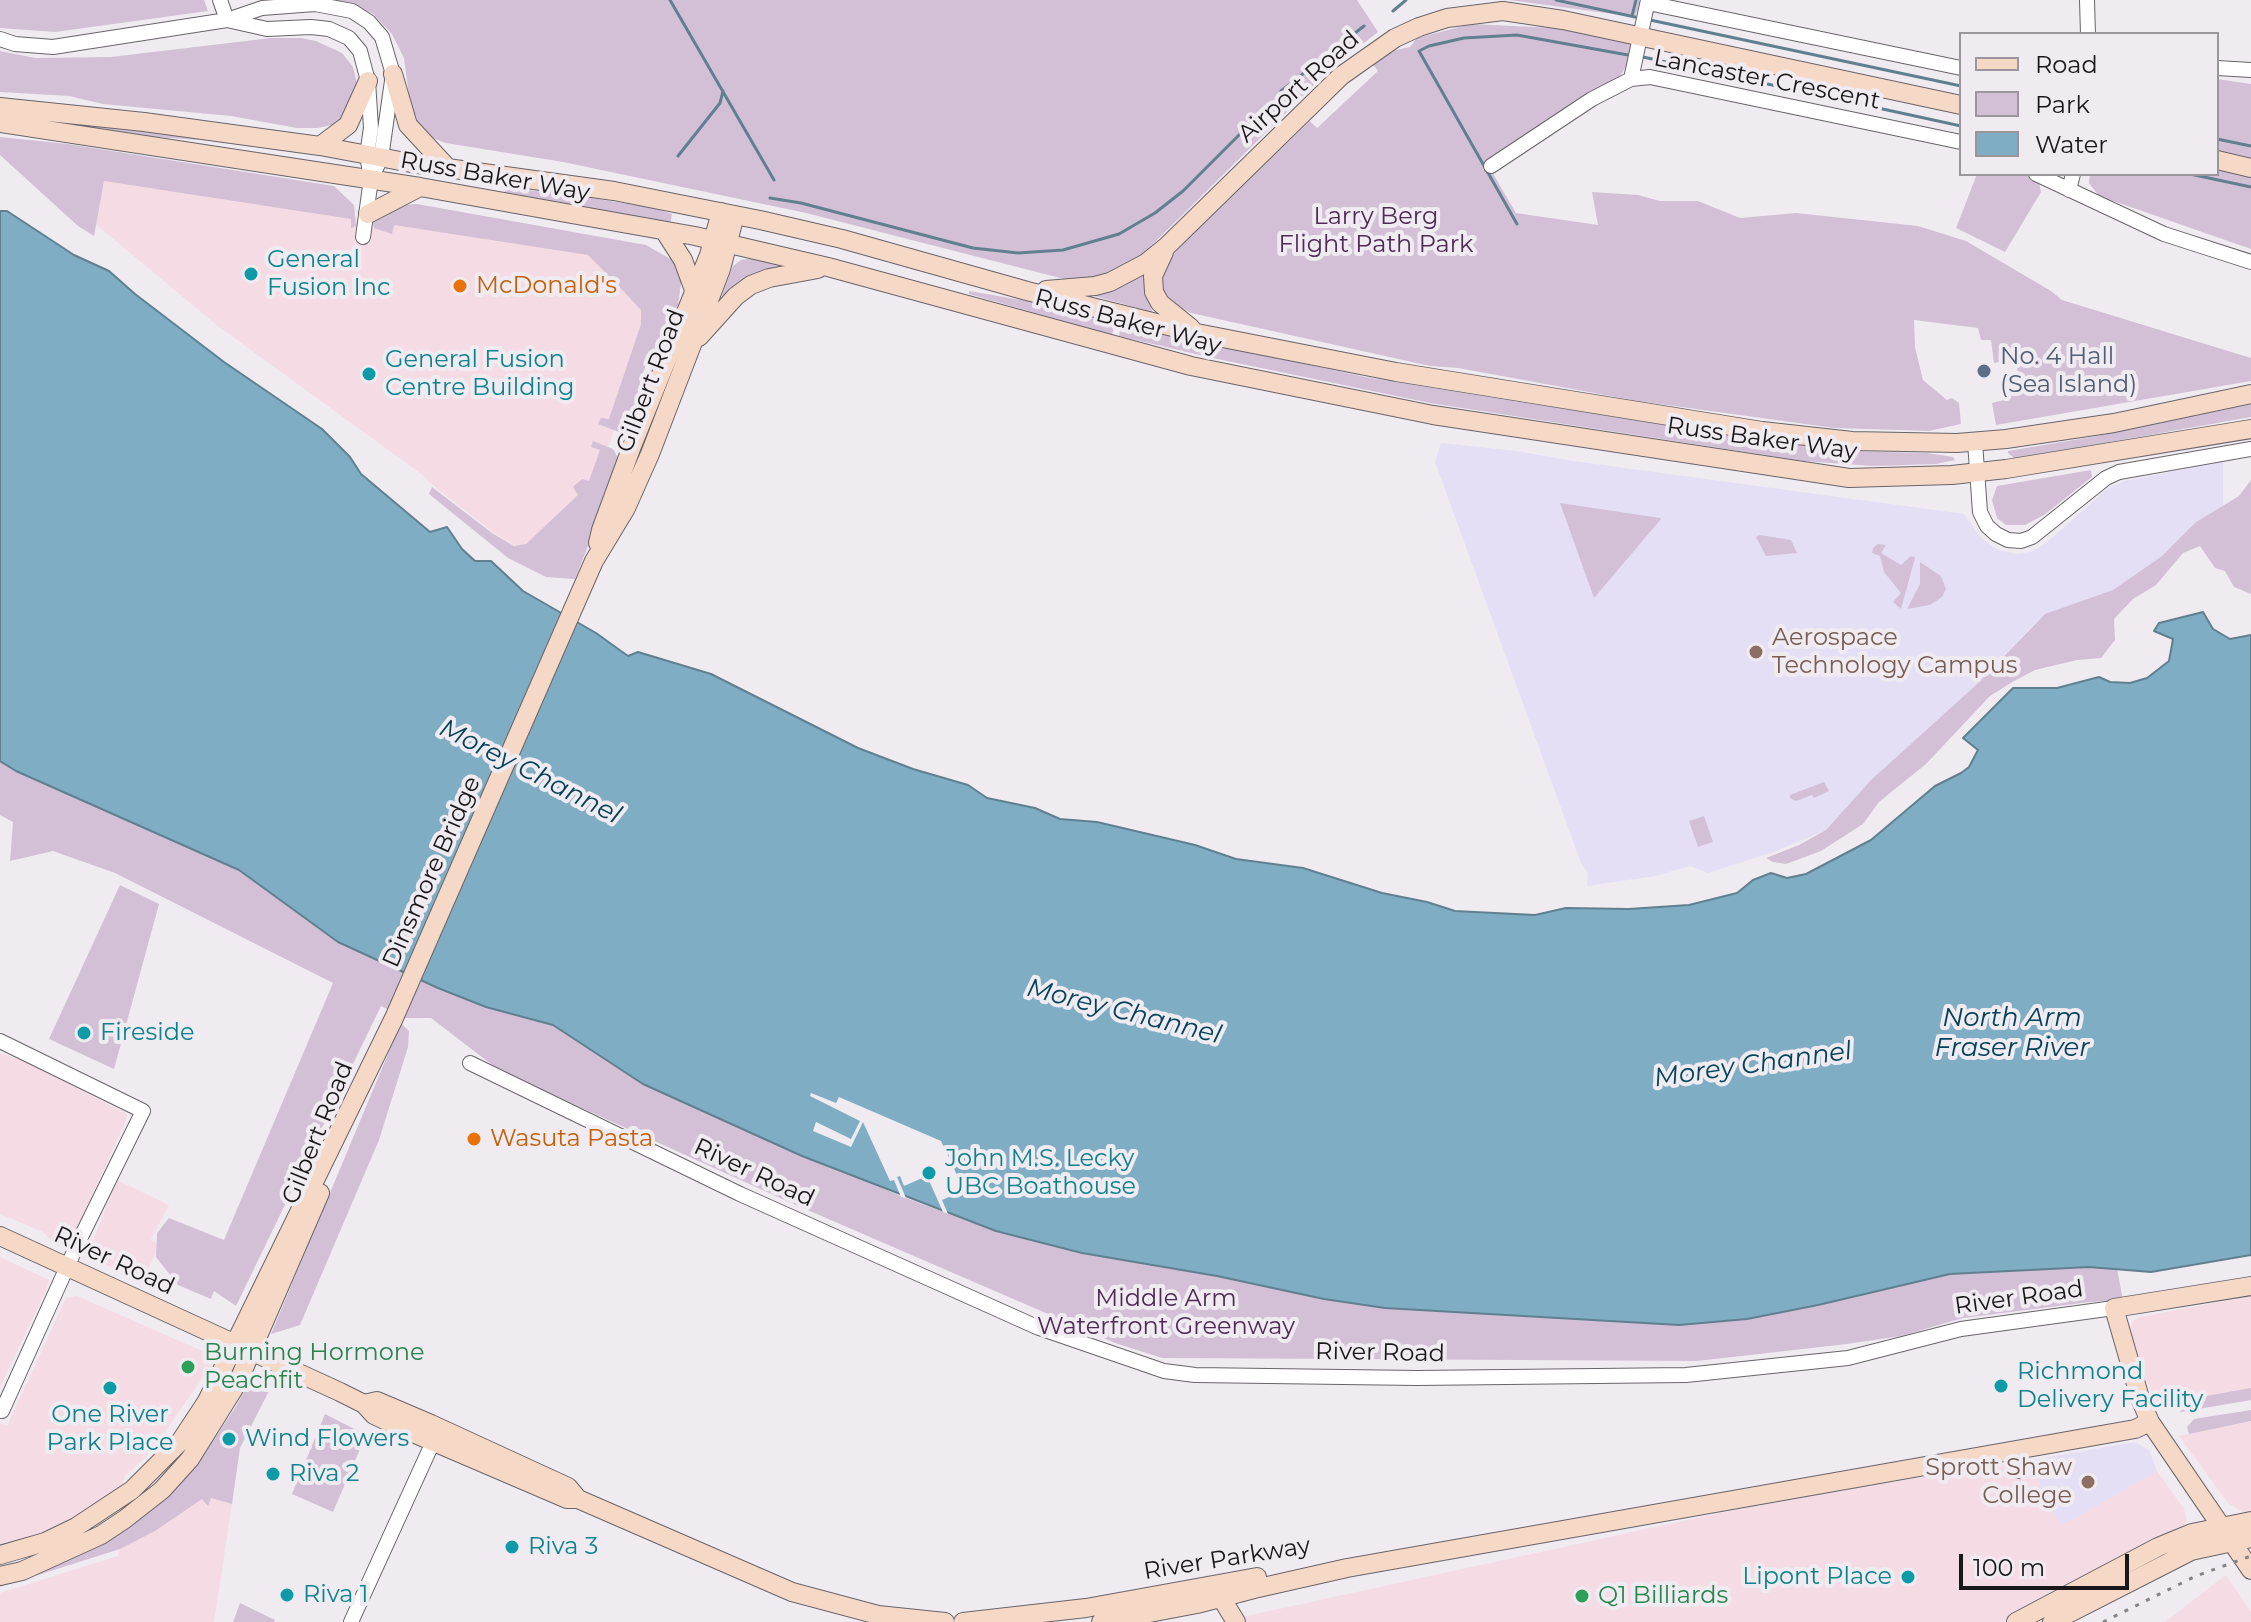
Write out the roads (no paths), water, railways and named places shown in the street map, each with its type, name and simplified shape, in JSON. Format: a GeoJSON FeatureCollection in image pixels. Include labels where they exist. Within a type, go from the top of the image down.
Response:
{"type":"FeatureCollection","features":[{"type":"Feature","properties":{"kind":"main road","name":"Airport Road"},"geometry":{"type":"LineString","coordinates":[[1027,291],[1095,286],[1110,282],[1146,263],[1341,76],[1382,46],[1419,27],[1447,18],[1503,11],[1563,20],[1959,105]]}},
{"type":"Feature","properties":{"kind":"main road"},"geometry":{"type":"LineString","coordinates":[[393,74],[408,125],[446,166]]}},
{"type":"Feature","properties":{"kind":"main road"},"geometry":{"type":"LineString","coordinates":[[320,146],[348,125],[368,81]]}},
{"type":"Feature","properties":{"kind":"main road","name":"Russ Baker Way"},"geometry":{"type":"LineString","coordinates":[[0,107],[144,122],[320,146],[614,191],[842,239],[1027,291],[1197,333],[1396,372],[1762,431],[1852,441],[1975,442],[2114,423],[2251,394]]}},
{"type":"Feature","properties":{"kind":"main road","name":"Russ Baker Way"},"geometry":{"type":"LineString","coordinates":[[0,123],[420,187],[721,242],[828,267],[1191,366],[1433,415],[1849,478],[1976,472],[2251,429]]}},
{"type":"Feature","properties":{"kind":"main road"},"geometry":{"type":"LineString","coordinates":[[2219,160],[2251,168]]}},
{"type":"Feature","properties":{"kind":"main road"},"geometry":{"type":"LineString","coordinates":[[368,214],[420,187]]}},
{"type":"Feature","properties":{"kind":"main road","name":"Gilbert Road"},"geometry":{"type":"LineString","coordinates":[[593,564],[626,508],[661,427],[721,269],[721,242],[728,213]]}},
{"type":"Feature","properties":{"kind":"main road"},"geometry":{"type":"LineString","coordinates":[[665,232],[683,260],[694,290]]}},
{"type":"Feature","properties":{"kind":"main road","name":"Gilbert Road"},"geometry":{"type":"LineString","coordinates":[[593,564],[601,530],[694,290],[721,242]]}},
{"type":"Feature","properties":{"kind":"main road"},"geometry":{"type":"LineString","coordinates":[[1167,246],[1153,276],[1154,292],[1160,303],[1197,333]]}},
{"type":"Feature","properties":{"kind":"main road"},"geometry":{"type":"LineString","coordinates":[[690,348],[725,307],[751,285],[769,278],[828,267]]}},
{"type":"Feature","properties":{"kind":"main road","name":"Dinsmore Bridge"},"geometry":{"type":"LineString","coordinates":[[373,1061],[593,564]]}},
{"type":"Feature","properties":{"kind":"main road","name":"Gilbert Road"},"geometry":{"type":"LineString","coordinates":[[0,1555],[45,1542],[76,1527],[114,1503],[149,1475],[180,1442],[242,1347],[373,1061]]}},
{"type":"Feature","properties":{"kind":"main road","name":"River Road"},"geometry":{"type":"LineString","coordinates":[[0,1236],[242,1347]]}},
{"type":"Feature","properties":{"kind":"main road","name":"River Road"},"geometry":{"type":"LineString","coordinates":[[2114,1308],[2251,1286]]}},
{"type":"Feature","properties":{"kind":"main road"},"geometry":{"type":"LineString","coordinates":[[2114,1308],[2140,1398],[2143,1425],[2251,1570]]}},
{"type":"Feature","properties":{"kind":"main road"},"geometry":{"type":"LineString","coordinates":[[242,1347],[364,1404],[374,1415],[433,1442],[567,1499],[578,1499],[792,1592],[878,1615],[945,1622]]}},
{"type":"Feature","properties":{"kind":"main road","name":"Gilbert Road"},"geometry":{"type":"LineString","coordinates":[[0,1576],[33,1567],[101,1535],[162,1490],[190,1459],[233,1391],[242,1347]]}},
{"type":"Feature","properties":{"kind":"main road"},"geometry":{"type":"LineString","coordinates":[[364,1404],[377,1401],[431,1424],[568,1487],[578,1499]]}},
{"type":"Feature","properties":{"kind":"main road"},"geometry":{"type":"LineString","coordinates":[[1347,1568],[2143,1425]]}},
{"type":"Feature","properties":{"kind":"main road"},"geometry":{"type":"LineString","coordinates":[[2052,1622],[2251,1521]]}},
{"type":"Feature","properties":{"kind":"main road"},"geometry":{"type":"LineString","coordinates":[[2016,1622],[2158,1547],[2192,1533],[2226,1533],[2251,1538]]}},
{"type":"Feature","properties":{"kind":"main road","name":"River Parkway"},"geometry":{"type":"LineString","coordinates":[[963,1622],[1113,1604],[1317,1567],[1347,1568]]}},
{"type":"Feature","properties":{"kind":"main road","name":"River Parkway"},"geometry":{"type":"LineString","coordinates":[[1101,1622],[1222,1599],[1347,1568]]}},
{"type":"Feature","properties":{"kind":"main road"},"geometry":{"type":"LineString","coordinates":[[1023,1615],[1089,1615],[1209,1593],[1222,1599],[1236,1622]]}},
{"type":"Feature","properties":{"kind":"street"},"geometry":{"type":"LineString","coordinates":[[220,0],[227,20]]}},
{"type":"Feature","properties":{"kind":"street"},"geometry":{"type":"LineString","coordinates":[[2087,0],[2088,32]]}},
{"type":"Feature","properties":{"kind":"street"},"geometry":{"type":"LineString","coordinates":[[1631,79],[1648,1],[1959,68]]}},
{"type":"Feature","properties":{"kind":"street"},"geometry":{"type":"LineString","coordinates":[[0,39],[34,46],[75,45],[227,20],[262,8],[301,4],[329,5],[352,11],[369,22],[382,37],[393,74],[374,156],[363,237]]}},
{"type":"Feature","properties":{"kind":"street"},"geometry":{"type":"LineString","coordinates":[[227,20],[267,29],[311,27],[341,33],[360,51],[368,81],[374,156]]}},
{"type":"Feature","properties":{"kind":"street"},"geometry":{"type":"LineString","coordinates":[[2219,68],[2251,70]]}},
{"type":"Feature","properties":{"kind":"street","name":"Lancaster Crescent"},"geometry":{"type":"LineString","coordinates":[[1491,166],[1592,99],[1631,79],[1650,77],[1959,142]]}},
{"type":"Feature","properties":{"kind":"street"},"geometry":{"type":"LineString","coordinates":[[2040,176],[2164,234],[2251,262]]}},
{"type":"Feature","properties":{"kind":"street"},"geometry":{"type":"LineString","coordinates":[[2069,190],[2072,176]]}},
{"type":"Feature","properties":{"kind":"street"},"geometry":{"type":"LineString","coordinates":[[1975,442],[1980,512],[1987,526],[2008,540],[2021,541],[2032,537],[2106,478],[2119,472],[2251,449]]}},
{"type":"Feature","properties":{"kind":"street"},"geometry":{"type":"LineString","coordinates":[[0,1041],[143,1111],[0,1410]]}},
{"type":"Feature","properties":{"kind":"street","name":"River Road"},"geometry":{"type":"LineString","coordinates":[[470,1063],[740,1194],[1039,1328],[1164,1371],[1195,1375],[1417,1378],[1686,1375],[1848,1358],[1961,1329],[2114,1308]]}},
{"type":"Feature","properties":{"kind":"street"},"geometry":{"type":"LineString","coordinates":[[351,1622],[433,1442]]}},
{"type":"Feature","properties":{"kind":"street"},"geometry":{"type":"LineString","coordinates":[[2013,1450],[2018,1471]]}},
{"type":"Feature","properties":{"kind":"water","name":"North Arm Fraser River"},"geometry":{"type":"Polygon","coordinates":[[[0,211],[7,211],[74,255],[109,271],[224,362],[322,429],[350,457],[361,474],[430,532],[447,527],[462,549],[475,561],[491,561],[523,591],[596,633],[628,656],[638,652],[711,674],[858,748],[968,785],[987,798],[1035,808],[1060,819],[1097,822],[1195,845],[1236,859],[1303,868],[1382,893],[1455,911],[1535,915],[1566,908],[1629,909],[1689,905],[1737,893],[1753,880],[1771,873],[1787,878],[1806,874],[1871,840],[1935,786],[1969,767],[1978,750],[1963,738],[2013,688],[2057,688],[2099,677],[2110,682],[2130,683],[2147,678],[2169,661],[2173,639],[2154,631],[2159,623],[2203,612],[2213,629],[2230,639],[2251,635],[2251,1255],[2151,1272],[2089,1267],[1950,1274],[1747,1319],[1679,1325],[1385,1308],[1082,1253],[996,1231],[802,1156],[643,1084],[553,1025],[486,1007],[338,942],[239,870],[16,771],[0,761],[0,211]]]}},
{"type":"Feature","properties":{"kind":"waterway"},"geometry":{"type":"LineString","coordinates":[[670,0],[774,180]]}},
{"type":"Feature","properties":{"kind":"waterway"},"geometry":{"type":"LineString","coordinates":[[1393,11],[1406,0]]}},
{"type":"Feature","properties":{"kind":"waterway"},"geometry":{"type":"LineString","coordinates":[[1556,0],[1635,17]]}},
{"type":"Feature","properties":{"kind":"waterway"},"geometry":{"type":"LineString","coordinates":[[1632,16],[1636,0]]}},
{"type":"Feature","properties":{"kind":"waterway"},"geometry":{"type":"LineString","coordinates":[[1650,20],[1959,86]]}},
{"type":"Feature","properties":{"kind":"waterway"},"geometry":{"type":"LineString","coordinates":[[1281,91],[1364,26]]}},
{"type":"Feature","properties":{"kind":"waterway"},"geometry":{"type":"LineString","coordinates":[[1517,224],[1419,51],[1464,38],[1517,35],[1628,55]]}},
{"type":"Feature","properties":{"kind":"waterway"},"geometry":{"type":"LineString","coordinates":[[1643,57],[1959,126]]}},
{"type":"Feature","properties":{"kind":"waterway"},"geometry":{"type":"LineString","coordinates":[[678,156],[720,103],[723,91]]}},
{"type":"Feature","properties":{"kind":"waterway"},"geometry":{"type":"LineString","coordinates":[[770,198],[801,203],[973,248],[1018,253],[1063,250],[1119,234],[1155,213],[1183,191],[1262,112]]}},
{"type":"Feature","properties":{"kind":"waterway"},"geometry":{"type":"LineString","coordinates":[[2219,139],[2251,146]]}},
{"type":"Feature","properties":{"kind":"waterway"},"geometry":{"type":"LineString","coordinates":[[2199,176],[2251,187]]}},
{"type":"Feature","properties":{"kind":"railway"},"geometry":{"type":"LineString","coordinates":[[2103,1622],[2196,1576],[2251,1556]]}},
{"type":"Feature","properties":{"kind":"place","name":"General Fusion Inc"},"geometry":{"type":"Point","coordinates":[251,274]}},
{"type":"Feature","properties":{"kind":"place","name":"McDonald's"},"geometry":{"type":"Point","coordinates":[460,286]}},
{"type":"Feature","properties":{"kind":"place","name":"No. 4 Hall (Sea Island)"},"geometry":{"type":"Point","coordinates":[1984,371]}},
{"type":"Feature","properties":{"kind":"place","name":"General Fusion Centre Building"},"geometry":{"type":"Point","coordinates":[369,374]}},
{"type":"Feature","properties":{"kind":"place","name":"Aerospace Technology Campus"},"geometry":{"type":"Point","coordinates":[1756,652]}},
{"type":"Feature","properties":{"kind":"place","name":"Fireside"},"geometry":{"type":"Point","coordinates":[84,1033]}},
{"type":"Feature","properties":{"kind":"place","name":"Wasuta Pasta"},"geometry":{"type":"Point","coordinates":[474,1139]}},
{"type":"Feature","properties":{"kind":"place","name":"John M.S. Lecky UBC Boathouse"},"geometry":{"type":"Point","coordinates":[929,1173]}},
{"type":"Feature","properties":{"kind":"place","name":"Burning Hormone Peachfit"},"geometry":{"type":"Point","coordinates":[188,1367]}},
{"type":"Feature","properties":{"kind":"place","name":"Richmond Delivery Facility"},"geometry":{"type":"Point","coordinates":[2001,1386]}},
{"type":"Feature","properties":{"kind":"place","name":"One River Park Place"},"geometry":{"type":"Point","coordinates":[110,1388]}},
{"type":"Feature","properties":{"kind":"place","name":"Wind Flowers"},"geometry":{"type":"Point","coordinates":[229,1439]}},
{"type":"Feature","properties":{"kind":"place","name":"Riva 2"},"geometry":{"type":"Point","coordinates":[273,1474]}},
{"type":"Feature","properties":{"kind":"place","name":"Sprott Shaw College"},"geometry":{"type":"Point","coordinates":[2088,1482]}},
{"type":"Feature","properties":{"kind":"place","name":"Riva 3"},"geometry":{"type":"Point","coordinates":[512,1547]}},
{"type":"Feature","properties":{"kind":"place","name":"Lipont Place"},"geometry":{"type":"Point","coordinates":[1908,1577]}},
{"type":"Feature","properties":{"kind":"place","name":"Riva 1"},"geometry":{"type":"Point","coordinates":[287,1595]}},
{"type":"Feature","properties":{"kind":"place","name":"Q1 Billiards"},"geometry":{"type":"Point","coordinates":[1582,1596]}},
{"type":"Feature","properties":{"kind":"park label","name":"Larry Berg Flight Path Park"},"geometry":{"type":"Point","coordinates":[1376,231]}},
{"type":"Feature","properties":{"kind":"park label","name":"Middle Arm Waterfront Greenway"},"geometry":{"type":"Point","coordinates":[1166,1313]}},
{"type":"Feature","properties":{"kind":"water label","name":"Morey Channel"},"geometry":{"type":"Point","coordinates":[530,772]}},
{"type":"Feature","properties":{"kind":"water label","name":"Morey Channel"},"geometry":{"type":"Point","coordinates":[1124,1012]}},
{"type":"Feature","properties":{"kind":"water label","name":"Morey Channel"},"geometry":{"type":"Point","coordinates":[1753,1065]}}]}
